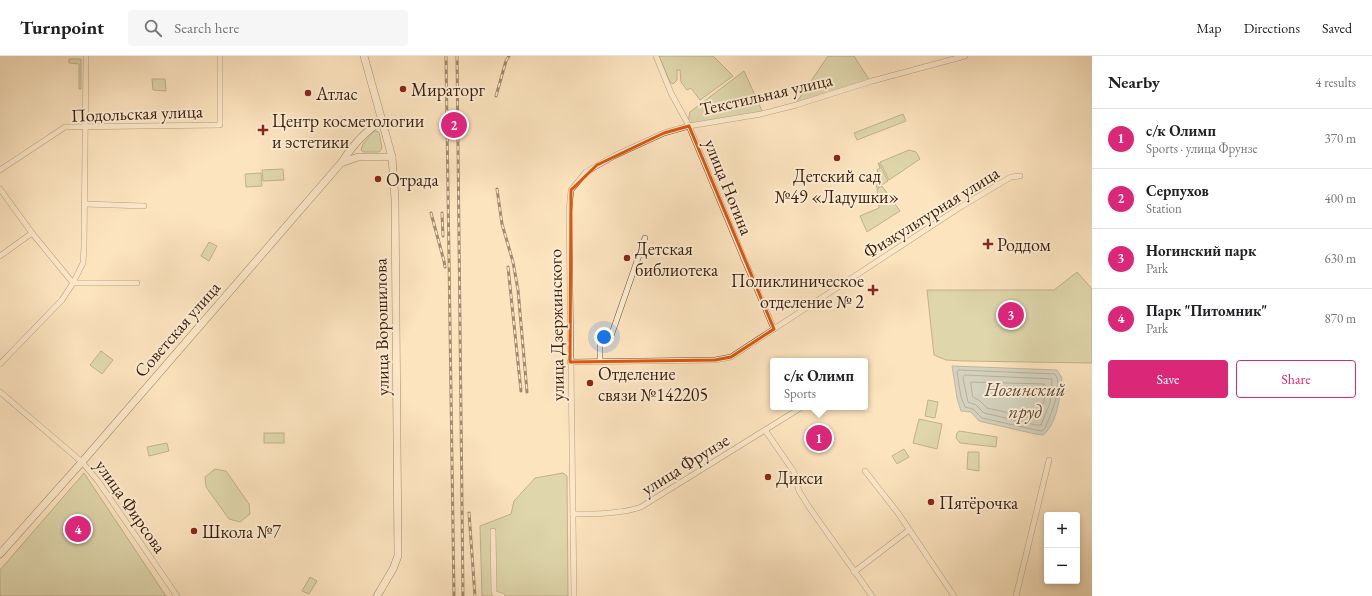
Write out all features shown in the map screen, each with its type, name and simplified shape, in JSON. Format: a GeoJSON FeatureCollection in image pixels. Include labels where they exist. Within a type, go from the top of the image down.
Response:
{"type":"FeatureCollection","features":[{"type":"Feature","properties":{"kind":"street"},"geometry":{"type":"LineString","coordinates":[[0,364],[62,300],[73,283],[82,264],[84,247],[86,56]]}},
{"type":"Feature","properties":{"kind":"street","name":"Подольская улица"},"geometry":{"type":"LineString","coordinates":[[0,170],[65,127],[220,125],[220,56]]}},
{"type":"Feature","properties":{"kind":"street","name":"улица Ворошилова"},"geometry":{"type":"LineString","coordinates":[[364,56],[383,120],[392,157],[395,221],[398,556],[393,569],[378,596]]}},
{"type":"Feature","properties":{"kind":"street","name":"улица Ногина"},"geometry":{"type":"LineString","coordinates":[[656,56],[671,93],[689,126],[774,329]]}},
{"type":"Feature","properties":{"kind":"street","name":"Текстильная улица"},"geometry":{"type":"LineString","coordinates":[[689,126],[763,113],[796,105],[965,56]]}},
{"type":"Feature","properties":{"kind":"street","name":"Советская улица"},"geometry":{"type":"LineString","coordinates":[[0,554],[82,462],[341,163],[360,139],[369,130],[383,120]]}},
{"type":"Feature","properties":{"kind":"street","name":"улица Дзержинского"},"geometry":{"type":"LineString","coordinates":[[574,596],[570,362],[569,211],[571,190],[586,172],[597,165],[664,133],[689,126]]}},
{"type":"Feature","properties":{"kind":"street"},"geometry":{"type":"LineString","coordinates":[[360,139],[356,149],[360,155],[365,157]]}},
{"type":"Feature","properties":{"kind":"street"},"geometry":{"type":"LineString","coordinates":[[341,163],[354,158],[392,157]]}},
{"type":"Feature","properties":{"kind":"street","name":"Физкультурная улица"},"geometry":{"type":"LineString","coordinates":[[570,362],[715,360],[732,357],[962,206],[1011,177],[1020,176]]}},
{"type":"Feature","properties":{"kind":"street"},"geometry":{"type":"LineString","coordinates":[[0,189],[32,233],[73,283],[136,284]]}},
{"type":"Feature","properties":{"kind":"street"},"geometry":{"type":"LineString","coordinates":[[84,204],[144,206]]}},
{"type":"Feature","properties":{"kind":"street"},"geometry":{"type":"LineString","coordinates":[[0,256],[32,233]]}},
{"type":"Feature","properties":{"kind":"street"},"geometry":{"type":"LineString","coordinates":[[600,362],[600,339],[610,339],[645,238]]}},
{"type":"Feature","properties":{"kind":"street","name":"улица Фирсова"},"geometry":{"type":"LineString","coordinates":[[0,392],[82,462],[98,480],[177,596]]}},
{"type":"Feature","properties":{"kind":"street","name":"улица Фрунзе"},"geometry":{"type":"LineString","coordinates":[[573,514],[601,513],[641,507],[797,410]]}},
{"type":"Feature","properties":{"kind":"street"},"geometry":{"type":"LineString","coordinates":[[765,430],[794,472],[799,491],[872,596]]}},
{"type":"Feature","properties":{"kind":"street"},"geometry":{"type":"LineString","coordinates":[[1016,596],[1049,460]]}},
{"type":"Feature","properties":{"kind":"street"},"geometry":{"type":"LineString","coordinates":[[865,471],[910,530],[953,596]]}},
{"type":"Feature","properties":{"kind":"street"},"geometry":{"type":"LineString","coordinates":[[854,572],[910,530]]}},
{"type":"Feature","properties":{"kind":"street"},"geometry":{"type":"LineString","coordinates":[[493,531],[494,592],[495,594],[502,596]]}},
{"type":"Feature","properties":{"kind":"highlighted area"},"geometry":{"type":"Polygon","coordinates":[[[689,126],[774,329],[731,357],[715,360],[570,362],[571,190],[597,165],[664,133],[689,126]]]}},
{"type":"Feature","properties":{"kind":"green space"},"geometry":{"type":"Polygon","coordinates":[[[659,56],[713,56],[733,76],[700,100],[691,88],[687,90],[681,82],[680,70],[677,70],[677,80],[673,84],[670,82],[659,56]]]}},
{"type":"Feature","properties":{"kind":"green space"},"geometry":{"type":"Polygon","coordinates":[[[828,56],[854,56],[870,81],[796,103],[828,56]]]}},
{"type":"Feature","properties":{"kind":"green space"},"geometry":{"type":"Polygon","coordinates":[[[69,59],[81,59],[81,89],[79,89],[79,64],[69,63],[69,59]]]}},
{"type":"Feature","properties":{"kind":"green space"},"geometry":{"type":"Polygon","coordinates":[[[744,71],[763,113],[687,126],[690,112],[744,71]]]}},
{"type":"Feature","properties":{"kind":"green space"},"geometry":{"type":"Polygon","coordinates":[[[152,79],[165,79],[166,91],[153,90],[152,79]]]}},
{"type":"Feature","properties":{"kind":"green space"},"geometry":{"type":"Polygon","coordinates":[[[903,114],[906,121],[857,140],[854,133],[903,114]]]}},
{"type":"Feature","properties":{"kind":"green space"},"geometry":{"type":"Polygon","coordinates":[[[374,131],[379,132],[382,148],[379,152],[363,152],[361,150],[363,144],[374,131]]]}},
{"type":"Feature","properties":{"kind":"green space"},"geometry":{"type":"Polygon","coordinates":[[[909,150],[916,152],[920,159],[889,180],[880,162],[909,150]]]}},
{"type":"Feature","properties":{"kind":"green space"},"geometry":{"type":"Polygon","coordinates":[[[878,163],[888,181],[877,188],[874,180],[880,178],[877,170],[880,168],[878,163]]]}},
{"type":"Feature","properties":{"kind":"green space"},"geometry":{"type":"Polygon","coordinates":[[[283,169],[284,180],[263,181],[262,170],[283,169]]]}},
{"type":"Feature","properties":{"kind":"green space"},"geometry":{"type":"Polygon","coordinates":[[[261,173],[262,186],[246,187],[245,174],[261,173]]]}},
{"type":"Feature","properties":{"kind":"green space"},"geometry":{"type":"Polygon","coordinates":[[[882,186],[900,211],[867,232],[860,216],[879,208],[877,189],[882,186]]]}},
{"type":"Feature","properties":{"kind":"green space"},"geometry":{"type":"Polygon","coordinates":[[[209,242],[217,246],[209,261],[201,256],[209,242]]]}},
{"type":"Feature","properties":{"kind":"green space"},"geometry":{"type":"Polygon","coordinates":[[[1077,272],[1092,289],[1092,363],[964,361],[946,360],[934,355],[927,290],[1054,290],[1077,272]]]}},
{"type":"Feature","properties":{"kind":"green space"},"geometry":{"type":"Polygon","coordinates":[[[101,351],[113,360],[102,374],[90,365],[101,351]]]}},
{"type":"Feature","properties":{"kind":"green space"},"geometry":{"type":"Polygon","coordinates":[[[928,400],[938,402],[935,418],[925,416],[928,400]]]}},
{"type":"Feature","properties":{"kind":"green space"},"geometry":{"type":"Polygon","coordinates":[[[919,419],[942,424],[937,449],[913,443],[919,419]]]}},
{"type":"Feature","properties":{"kind":"green space"},"geometry":{"type":"Polygon","coordinates":[[[959,431],[997,437],[996,447],[960,443],[956,438],[959,431]]]}},
{"type":"Feature","properties":{"kind":"green space"},"geometry":{"type":"Polygon","coordinates":[[[264,433],[284,433],[284,443],[264,443],[264,433]]]}},
{"type":"Feature","properties":{"kind":"green space"},"geometry":{"type":"Polygon","coordinates":[[[167,443],[169,451],[149,456],[147,447],[167,443]]]}},
{"type":"Feature","properties":{"kind":"green space"},"geometry":{"type":"Polygon","coordinates":[[[904,449],[909,457],[897,464],[892,456],[904,449]]]}},
{"type":"Feature","properties":{"kind":"green space"},"geometry":{"type":"Polygon","coordinates":[[[968,452],[979,452],[979,471],[967,469],[968,452]]]}},
{"type":"Feature","properties":{"kind":"green space"},"geometry":{"type":"Polygon","coordinates":[[[215,469],[226,471],[249,504],[250,514],[240,522],[229,519],[206,487],[205,477],[215,469]]]}},
{"type":"Feature","properties":{"kind":"green space"},"geometry":{"type":"Polygon","coordinates":[[[84,473],[166,596],[0,596],[0,570],[84,473]]]}},
{"type":"Feature","properties":{"kind":"green space"},"geometry":{"type":"Polygon","coordinates":[[[563,473],[567,476],[568,596],[482,596],[480,526],[511,514],[514,501],[535,478],[563,473]]]}},
{"type":"Feature","properties":{"kind":"green space"},"geometry":{"type":"Polygon","coordinates":[[[310,577],[317,581],[309,594],[302,591],[310,577]]]}},
{"type":"Feature","properties":{"kind":"water","name":"Ногинский пруд"},"geometry":{"type":"Polygon","coordinates":[[[952,366],[1057,370],[1062,378],[1060,392],[1055,416],[1048,430],[1043,435],[1035,434],[979,421],[971,412],[961,411],[957,398],[952,366]]]}},
{"type":"Feature","properties":{"kind":"railway"},"geometry":{"type":"LineString","coordinates":[[446,56],[454,596]]}},
{"type":"Feature","properties":{"kind":"railway"},"geometry":{"type":"LineString","coordinates":[[457,56],[463,596]]}},
{"type":"Feature","properties":{"kind":"railway"},"geometry":{"type":"LineString","coordinates":[[496,96],[506,61],[509,56]]}},
{"type":"Feature","properties":{"kind":"railway"},"geometry":{"type":"LineString","coordinates":[[497,189],[502,224],[513,262],[518,290],[527,392]]}},
{"type":"Feature","properties":{"kind":"railway"},"geometry":{"type":"LineString","coordinates":[[431,213],[445,267]]}},
{"type":"Feature","properties":{"kind":"railway"},"geometry":{"type":"LineString","coordinates":[[442,213],[443,236]]}},
{"type":"Feature","properties":{"kind":"railway"},"geometry":{"type":"LineString","coordinates":[[508,267],[521,391]]}},
{"type":"Feature","properties":{"kind":"railway"},"geometry":{"type":"LineString","coordinates":[[469,513],[475,596]]}},
{"type":"Feature","properties":{"kind":"place","name":"Мираторг"},"geometry":{"type":"Point","coordinates":[403,89]}},
{"type":"Feature","properties":{"kind":"place","name":"Атлас"},"geometry":{"type":"Point","coordinates":[308,93]}},
{"type":"Feature","properties":{"kind":"place","name":"Серпухов"},"geometry":{"type":"Point","coordinates":[454,125]}},
{"type":"Feature","properties":{"kind":"place","name":"Центр косметологии и эстетики"},"geometry":{"type":"Point","coordinates":[263,130]}},
{"type":"Feature","properties":{"kind":"place","name":"Детский сад №49 «Ладушки»"},"geometry":{"type":"Point","coordinates":[837,158]}},
{"type":"Feature","properties":{"kind":"place","name":"Отрада"},"geometry":{"type":"Point","coordinates":[378,179]}},
{"type":"Feature","properties":{"kind":"place","name":"Роддом"},"geometry":{"type":"Point","coordinates":[988,244]}},
{"type":"Feature","properties":{"kind":"place","name":"Детская библиотека"},"geometry":{"type":"Point","coordinates":[627,258]}},
{"type":"Feature","properties":{"kind":"place","name":"Поликлиническое отделение № 2"},"geometry":{"type":"Point","coordinates":[873,290]}},
{"type":"Feature","properties":{"kind":"place","name":"Ногинский парк"},"geometry":{"type":"Point","coordinates":[1011,315]}},
{"type":"Feature","properties":{"kind":"place","name":"Отделение связи №142205"},"geometry":{"type":"Point","coordinates":[590,383]}},
{"type":"Feature","properties":{"kind":"place","name":"с/к Олимп"},"geometry":{"type":"Point","coordinates":[819,438]}},
{"type":"Feature","properties":{"kind":"place","name":"Дикси"},"geometry":{"type":"Point","coordinates":[768,477]}},
{"type":"Feature","properties":{"kind":"place","name":"Пятёрочка"},"geometry":{"type":"Point","coordinates":[931,502]}},
{"type":"Feature","properties":{"kind":"place","name":"Парк \"Питомник\""},"geometry":{"type":"Point","coordinates":[78,529]}},
{"type":"Feature","properties":{"kind":"place","name":"Школа №7"},"geometry":{"type":"Point","coordinates":[194,531]}}]}
